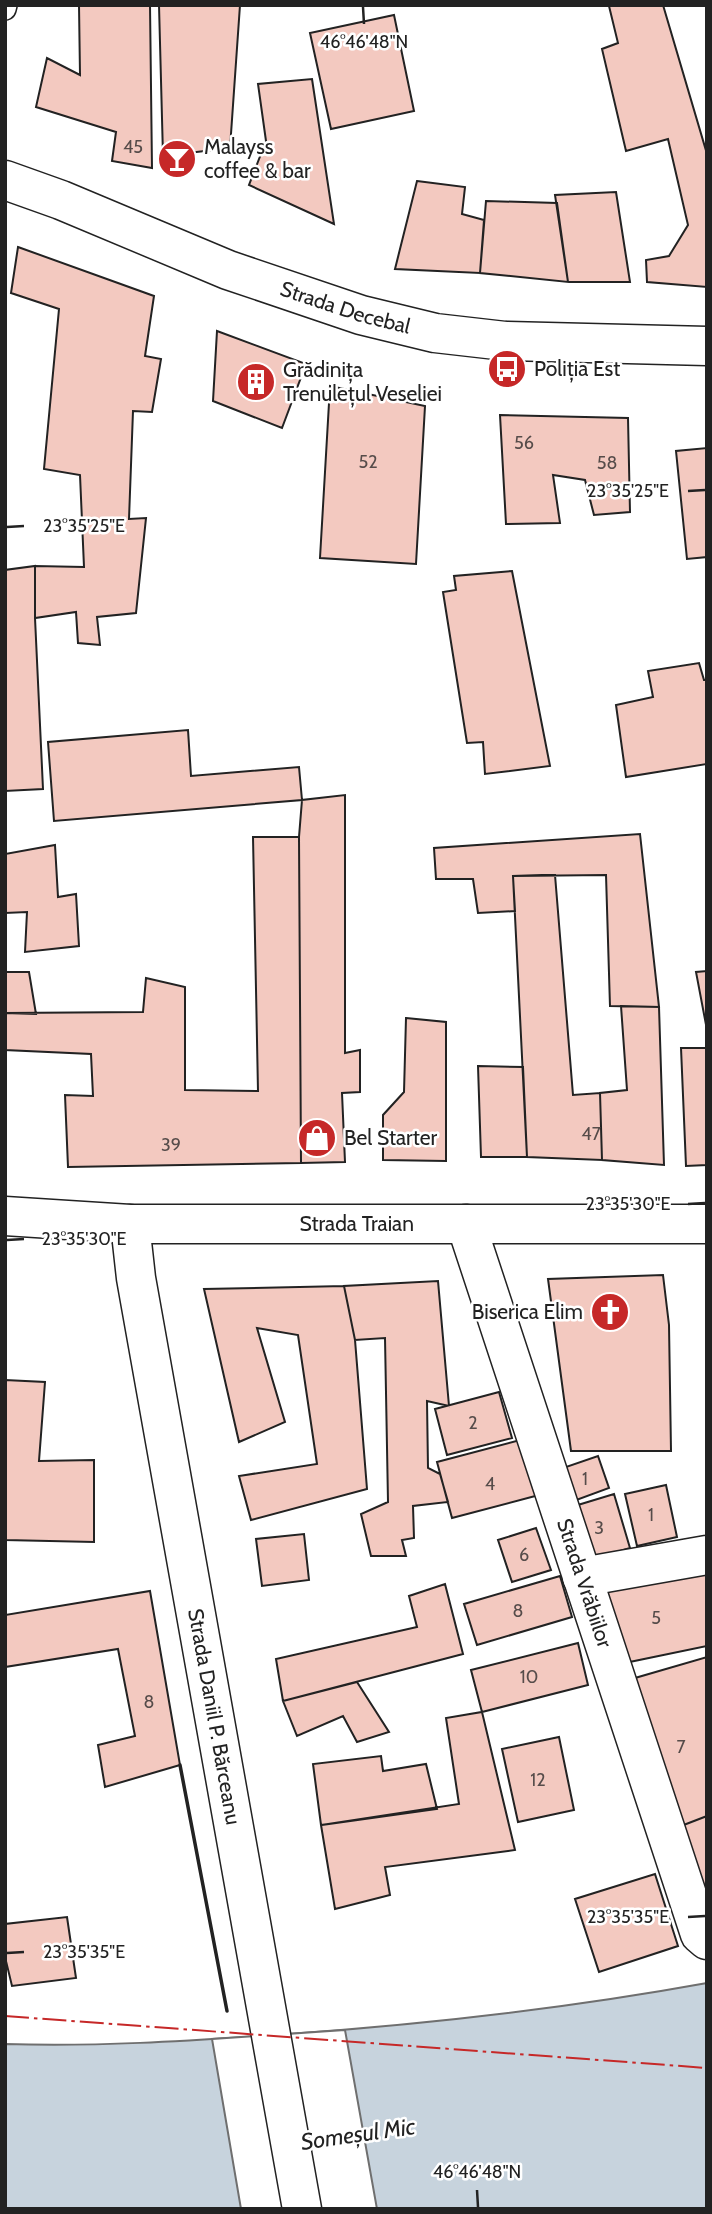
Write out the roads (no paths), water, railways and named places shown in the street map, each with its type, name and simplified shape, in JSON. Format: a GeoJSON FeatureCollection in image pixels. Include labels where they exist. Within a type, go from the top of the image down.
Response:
{"type":"FeatureCollection","features":[{"type":"Feature","properties":{"kind":"main road","name":"Strada Decebal"},"geometry":{"type":"LineString","coordinates":[[5,180],[61,200],[228,270],[361,315],[435,333],[505,341],[707,346]]}},
{"type":"Feature","properties":{"kind":"main road","name":"Strada Traian"},"geometry":{"type":"LineString","coordinates":[[5,1216],[130,1224],[707,1224]]}},
{"type":"Feature","properties":{"kind":"main road","name":"Strada Daniil P. Bărceanu"},"geometry":{"type":"LineString","coordinates":[[130,1224],[135,1278],[302,2209]]}},
{"type":"Feature","properties":{"kind":"main road","name":"Strada Vrăbiilor"},"geometry":{"type":"LineString","coordinates":[[466,1224],[700,1934],[707,1940]]}},
{"type":"Feature","properties":{"kind":"main road"},"geometry":{"type":"LineString","coordinates":[[582,1577],[707,1555]]}},
{"type":"Feature","properties":{"kind":"water","name":"Someșul Mic"},"geometry":{"type":"Polygon","coordinates":[[[707,1983],[707,2209],[5,2209],[5,2044],[140,2043],[384,2026],[546,2008],[707,1983]]]}},
{"type":"Feature","properties":{"kind":"place","name":"Malayss coffee & bar"},"geometry":{"type":"Point","coordinates":[177,159]}},
{"type":"Feature","properties":{"kind":"place","name":"Poliția Est"},"geometry":{"type":"Point","coordinates":[507,369]}},
{"type":"Feature","properties":{"kind":"place","name":"Grădinița Trenulețul Veseliei"},"geometry":{"type":"Point","coordinates":[256,382]}},
{"type":"Feature","properties":{"kind":"place","name":"Bel Starter"},"geometry":{"type":"Point","coordinates":[317,1138]}},
{"type":"Feature","properties":{"kind":"place","name":"Biserica Elim"},"geometry":{"type":"Point","coordinates":[610,1312]}}]}
